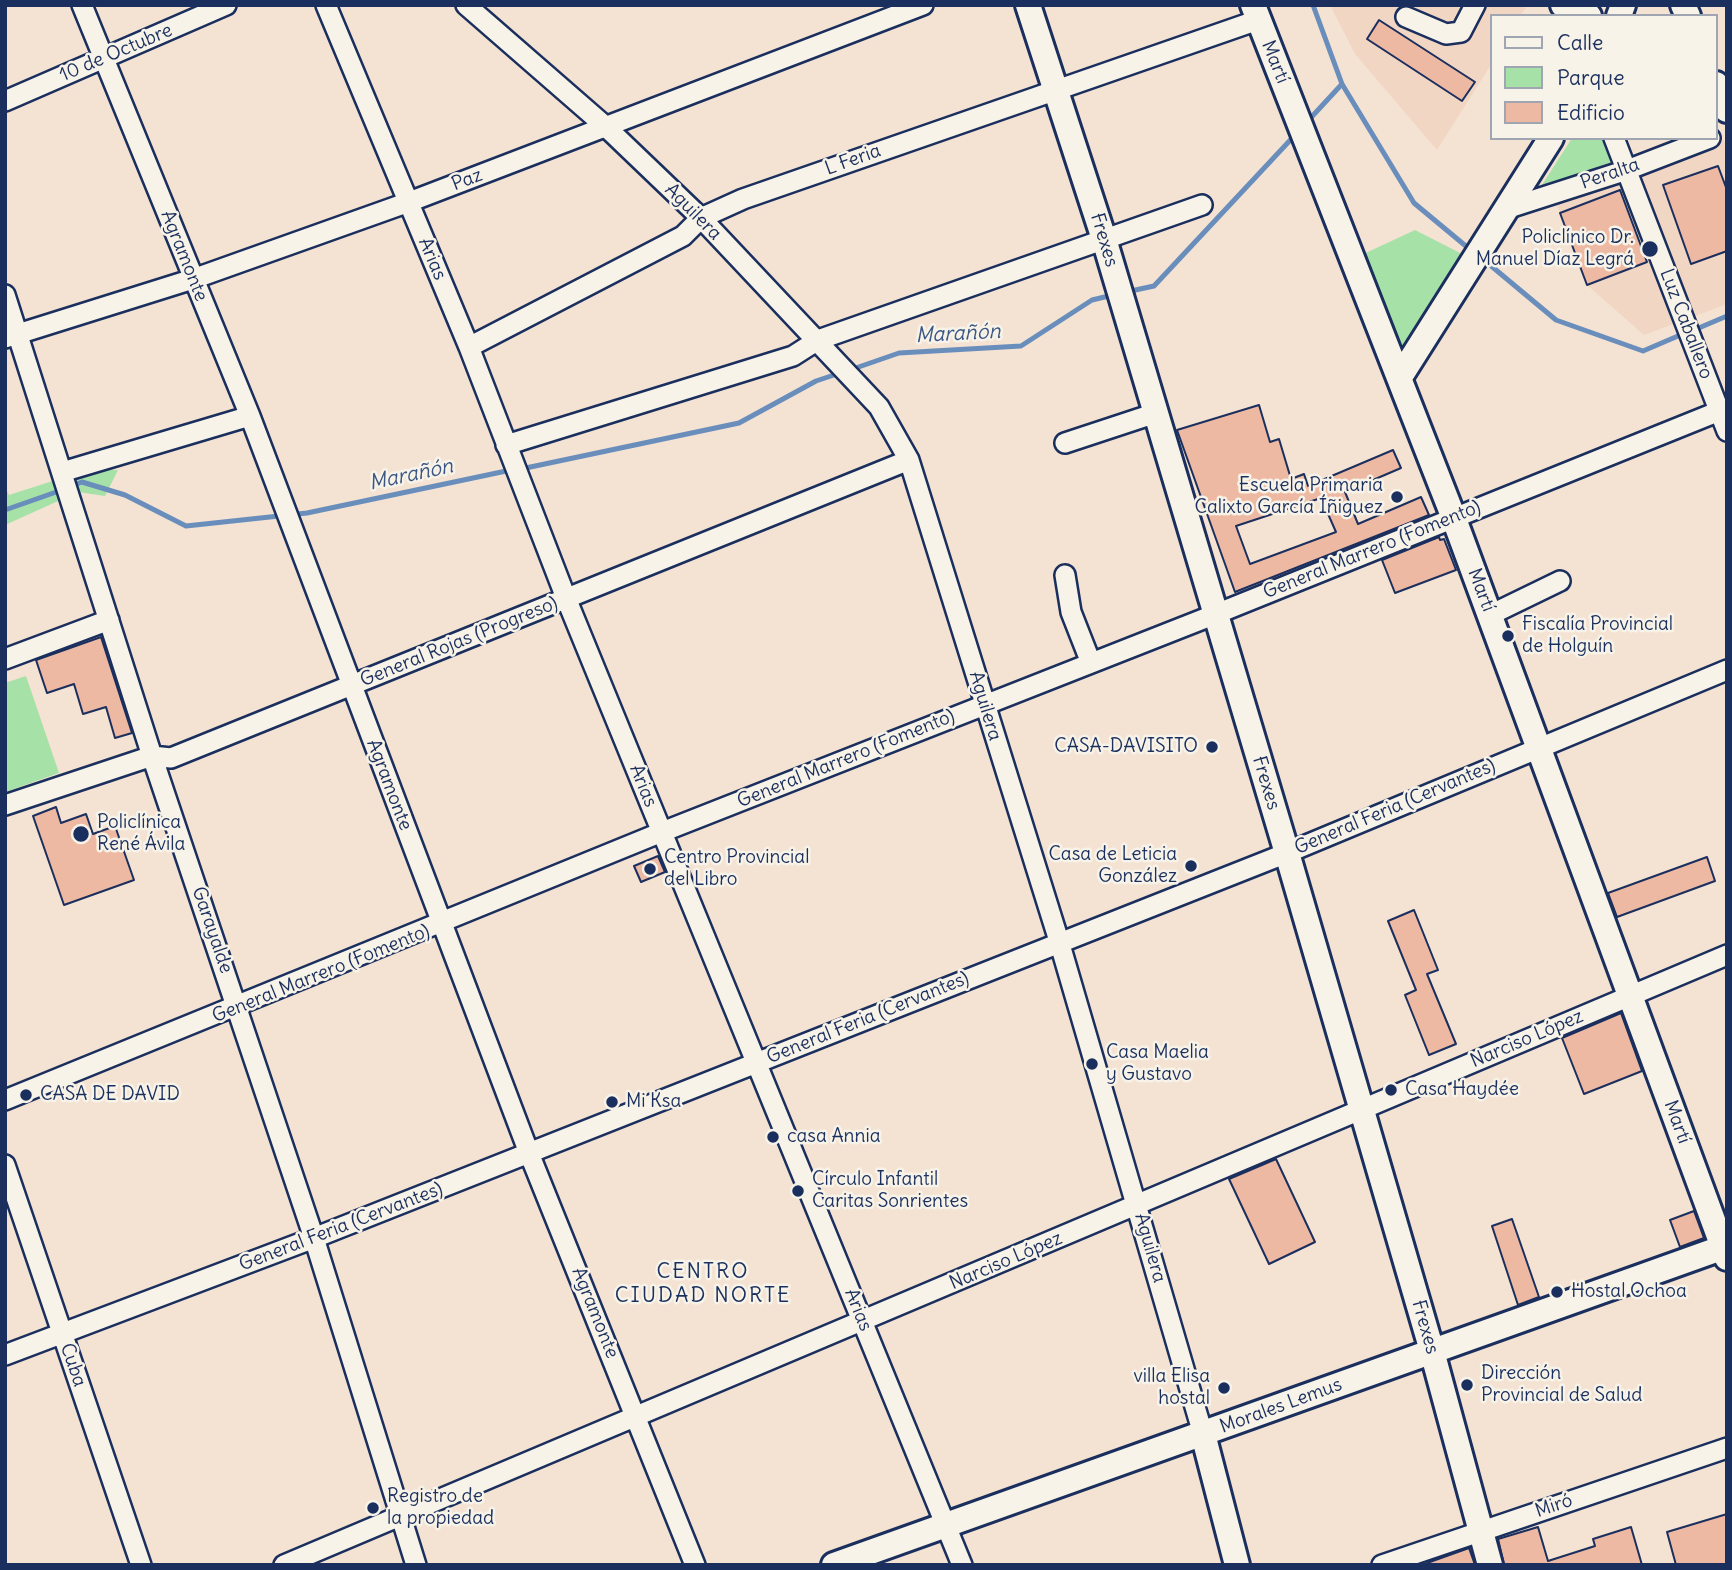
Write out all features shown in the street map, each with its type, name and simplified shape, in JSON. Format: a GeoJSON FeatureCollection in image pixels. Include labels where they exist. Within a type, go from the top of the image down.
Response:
{"type":"FeatureCollection","features":[{"type":"Feature","properties":{"kind":"main road","name":"Frexes"},"geometry":{"type":"LineString","coordinates":[[1028,5],[1104,239],[1287,853],[1432,1351],[1490,1565]]}},
{"type":"Feature","properties":{"kind":"main road"},"geometry":{"type":"LineString","coordinates":[[1563,5],[1584,14]]}},
{"type":"Feature","properties":{"kind":"main road","name":"Martí"},"geometry":{"type":"LineString","coordinates":[[1256,12],[1453,516],[1726,1251]]}},
{"type":"Feature","properties":{"kind":"main road"},"geometry":{"type":"LineString","coordinates":[[1718,89],[1727,110]]}},
{"type":"Feature","properties":{"kind":"main road"},"geometry":{"type":"LineString","coordinates":[[1400,377],[1550,140]]}},
{"type":"Feature","properties":{"kind":"main road","name":"Morales Lemus"},"geometry":{"type":"LineString","coordinates":[[834,1565],[1432,1351],[1726,1251]]}},
{"type":"Feature","properties":{"kind":"main road","name":"Aguilera"},"geometry":{"type":"LineString","coordinates":[[1203,1434],[1237,1565]]}},
{"type":"Feature","properties":{"kind":"street","name":"Agramonte"},"geometry":{"type":"LineString","coordinates":[[82,5],[250,416],[529,1153],[637,1414],[695,1565]]}},
{"type":"Feature","properties":{"kind":"street","name":"10 de Octubre"},"geometry":{"type":"LineString","coordinates":[[5,101],[226,5]]}},
{"type":"Feature","properties":{"kind":"street","name":"Arias"},"geometry":{"type":"LineString","coordinates":[[326,5],[469,347],[566,598],[962,1565]]}},
{"type":"Feature","properties":{"kind":"street","name":"Aguilera"},"geometry":{"type":"LineString","coordinates":[[466,5],[605,127],[701,218],[880,407],[909,460],[1059,941],[1203,1434]]}},
{"type":"Feature","properties":{"kind":"street","name":"Paz"},"geometry":{"type":"LineString","coordinates":[[12,336],[193,279],[409,202],[605,127],[886,11],[923,5]]}},
{"type":"Feature","properties":{"kind":"street"},"geometry":{"type":"LineString","coordinates":[[1406,17],[1446,34],[1461,32],[1475,5]]}},
{"type":"Feature","properties":{"kind":"street","name":"L Feria"},"geometry":{"type":"LineString","coordinates":[[469,347],[683,236],[701,218],[743,199],[1055,88],[1256,12]]}},
{"type":"Feature","properties":{"kind":"street","name":"Luz Caballero"},"geometry":{"type":"LineString","coordinates":[[1615,140],[1697,354],[1723,409],[1727,431]]}},
{"type":"Feature","properties":{"kind":"street","name":"Peralta"},"geometry":{"type":"LineString","coordinates":[[1509,208],[1627,170],[1705,140]]}},
{"type":"Feature","properties":{"kind":"street"},"geometry":{"type":"LineString","coordinates":[[508,449],[793,356],[818,340],[1202,205]]}},
{"type":"Feature","properties":{"kind":"street","name":"Garayalde"},"geometry":{"type":"LineString","coordinates":[[5,295],[12,336],[62,472],[152,756],[239,1007],[416,1565]]}},
{"type":"Feature","properties":{"kind":"street","name":"General Marrero (Fomento)"},"geometry":{"type":"LineString","coordinates":[[5,1100],[239,1007],[662,832],[1216,614],[1723,409]]}},
{"type":"Feature","properties":{"kind":"street"},"geometry":{"type":"LineString","coordinates":[[1065,443],[1156,413]]}},
{"type":"Feature","properties":{"kind":"street"},"geometry":{"type":"LineString","coordinates":[[62,472],[250,416]]}},
{"type":"Feature","properties":{"kind":"street","name":"General Rojas (Progreso)"},"geometry":{"type":"LineString","coordinates":[[5,805],[152,756],[171,758],[909,460]]}},
{"type":"Feature","properties":{"kind":"street"},"geometry":{"type":"LineString","coordinates":[[1065,575],[1071,612],[1091,663]]}},
{"type":"Feature","properties":{"kind":"street"},"geometry":{"type":"LineString","coordinates":[[1490,615],[1560,581]]}},
{"type":"Feature","properties":{"kind":"street"},"geometry":{"type":"LineString","coordinates":[[5,659],[109,620]]}},
{"type":"Feature","properties":{"kind":"street","name":"General Feria (Cervantes)"},"geometry":{"type":"LineString","coordinates":[[5,1354],[314,1238],[1287,853],[1727,670]]}},
{"type":"Feature","properties":{"kind":"street","name":"Narciso López"},"geometry":{"type":"LineString","coordinates":[[284,1565],[1727,955]]}},
{"type":"Feature","properties":{"kind":"street","name":"Cuba"},"geometry":{"type":"LineString","coordinates":[[5,1165],[141,1565]]}},
{"type":"Feature","properties":{"kind":"street","name":"Miró"},"geometry":{"type":"LineString","coordinates":[[1382,1565],[1727,1448]]}},
{"type":"Feature","properties":{"kind":"shaded area"},"geometry":{"type":"Polygon","coordinates":[[[1330,5],[1520,5],[1526,8],[1522,14],[1490,14],[1490,66],[1437,150],[1355,54],[1330,5]]]}},
{"type":"Feature","properties":{"kind":"shaded area","name":"Policlínico Dr. Manuel Díaz Legrá"},"geometry":{"type":"Polygon","coordinates":[[[1724,140],[1727,148],[1727,304],[1644,335],[1587,285],[1556,202],[1724,140]]]}},
{"type":"Feature","properties":{"kind":"green space"},"geometry":{"type":"Polygon","coordinates":[[[1571,140],[1603,140],[1613,165],[1540,188],[1571,140]]]}},
{"type":"Feature","properties":{"kind":"green space"},"geometry":{"type":"Polygon","coordinates":[[[1415,230],[1464,255],[1401,357],[1355,258],[1415,230]]]}},
{"type":"Feature","properties":{"kind":"green space"},"geometry":{"type":"Polygon","coordinates":[[[90,469],[118,470],[105,496],[78,492],[5,525],[5,487],[9,495],[90,469]]]}},
{"type":"Feature","properties":{"kind":"green space"},"geometry":{"type":"Polygon","coordinates":[[[26,676],[59,773],[5,792],[5,683],[26,676]]]}},
{"type":"Feature","properties":{"kind":"building"},"geometry":{"type":"Polygon","coordinates":[[[1379,20],[1475,82],[1462,101],[1367,39],[1379,20]]]}},
{"type":"Feature","properties":{"kind":"building"},"geometry":{"type":"Polygon","coordinates":[[[1718,166],[1727,190],[1727,251],[1691,264],[1663,185],[1718,166]]]}},
{"type":"Feature","properties":{"kind":"building"},"geometry":{"type":"Polygon","coordinates":[[[1620,190],[1647,262],[1587,285],[1560,213],[1620,190]]]}},
{"type":"Feature","properties":{"kind":"building"},"geometry":{"type":"Polygon","coordinates":[[[1259,405],[1270,442],[1279,439],[1291,479],[1304,474],[1308,486],[1393,450],[1401,468],[1345,492],[1358,524],[1421,497],[1429,515],[1235,592],[1177,430],[1259,405]],[[1321,498],[1236,526],[1250,564],[1336,532],[1321,498]]]}},
{"type":"Feature","properties":{"kind":"building"},"geometry":{"type":"Polygon","coordinates":[[[1439,537],[1440,540],[1444,539],[1456,570],[1395,593],[1382,560],[1439,537]]]}},
{"type":"Feature","properties":{"kind":"building"},"geometry":{"type":"Polygon","coordinates":[[[101,637],[132,733],[115,738],[106,707],[83,714],[74,684],[47,693],[36,660],[101,637]]]}},
{"type":"Feature","properties":{"kind":"building"},"geometry":{"type":"Polygon","coordinates":[[[56,807],[61,823],[86,814],[93,834],[115,826],[134,880],[64,905],[33,816],[56,807]]]}},
{"type":"Feature","properties":{"kind":"building","name":"Centro Provincial del Libro"},"geometry":{"type":"Polygon","coordinates":[[[658,856],[665,872],[641,882],[634,866],[658,856]]]}},
{"type":"Feature","properties":{"kind":"building"},"geometry":{"type":"Polygon","coordinates":[[[1707,857],[1715,881],[1617,917],[1608,893],[1707,857]]]}},
{"type":"Feature","properties":{"kind":"building"},"geometry":{"type":"Polygon","coordinates":[[[1414,910],[1438,970],[1427,974],[1456,1044],[1429,1055],[1405,995],[1416,990],[1388,921],[1414,910]]]}},
{"type":"Feature","properties":{"kind":"building"},"geometry":{"type":"Polygon","coordinates":[[[1621,1013],[1642,1071],[1584,1094],[1562,1038],[1621,1013]]]}},
{"type":"Feature","properties":{"kind":"building"},"geometry":{"type":"Polygon","coordinates":[[[1276,1159],[1315,1242],[1269,1264],[1229,1179],[1276,1159]]]}},
{"type":"Feature","properties":{"kind":"building"},"geometry":{"type":"Polygon","coordinates":[[[1694,1211],[1704,1238],[1680,1247],[1670,1220],[1694,1211]]]}},
{"type":"Feature","properties":{"kind":"building"},"geometry":{"type":"Polygon","coordinates":[[[1512,1219],[1539,1297],[1518,1305],[1492,1226],[1512,1219]]]}},
{"type":"Feature","properties":{"kind":"building"},"geometry":{"type":"Polygon","coordinates":[[[1727,1514],[1727,1565],[1676,1565],[1667,1532],[1727,1514]]]}},
{"type":"Feature","properties":{"kind":"building"},"geometry":{"type":"Polygon","coordinates":[[[1538,1527],[1548,1561],[1595,1546],[1593,1539],[1631,1527],[1642,1565],[1504,1565],[1498,1539],[1538,1527]]]}},
{"type":"Feature","properties":{"kind":"building"},"geometry":{"type":"Polygon","coordinates":[[[1469,1548],[1475,1565],[1427,1565],[1427,1563],[1469,1548]]]}},
{"type":"Feature","properties":{"kind":"waterway","name":"Marañón"},"geometry":{"type":"LineString","coordinates":[[1313,5],[1342,84],[1414,203],[1473,252]]}},
{"type":"Feature","properties":{"kind":"waterway","name":"Marañón"},"geometry":{"type":"LineString","coordinates":[[1306,123],[1342,84]]}},
{"type":"Feature","properties":{"kind":"waterway","name":"Marañón"},"geometry":{"type":"LineString","coordinates":[[1126,292],[1154,286],[1295,135]]}},
{"type":"Feature","properties":{"kind":"waterway","name":"Marañón"},"geometry":{"type":"LineString","coordinates":[[1484,260],[1556,320],[1643,351],[1685,333]]}},
{"type":"Feature","properties":{"kind":"waterway","name":"Marañón"},"geometry":{"type":"LineString","coordinates":[[850,370],[899,353],[1021,346],[1092,300],[1113,295]]}},
{"type":"Feature","properties":{"kind":"waterway","name":"Marañón"},"geometry":{"type":"LineString","coordinates":[[1694,330],[1727,316]]}},
{"type":"Feature","properties":{"kind":"waterway","name":"Marañón"},"geometry":{"type":"LineString","coordinates":[[521,469],[739,423],[816,381],[840,373]]}},
{"type":"Feature","properties":{"kind":"waterway","name":"Marañón"},"geometry":{"type":"LineString","coordinates":[[71,486],[82,482],[125,495],[186,526],[307,513],[511,470]]}},
{"type":"Feature","properties":{"kind":"waterway","name":"Marañón"},"geometry":{"type":"LineString","coordinates":[[5,510],[62,490]]}},
{"type":"Feature","properties":{"kind":"place","name":"Policlínico Dr. Manuel Díaz Legrá"},"geometry":{"type":"Point","coordinates":[1650,249]}},
{"type":"Feature","properties":{"kind":"place","name":"Escuela Primaria Calixto García Íñiguez"},"geometry":{"type":"Point","coordinates":[1397,497]}},
{"type":"Feature","properties":{"kind":"place","name":"Fiscalía Provincial de Holguín"},"geometry":{"type":"Point","coordinates":[1508,636]}},
{"type":"Feature","properties":{"kind":"place","name":"CASA-DAVISITO"},"geometry":{"type":"Point","coordinates":[1212,747]}},
{"type":"Feature","properties":{"kind":"place","name":"Policlínica René Ávila"},"geometry":{"type":"Point","coordinates":[81,834]}},
{"type":"Feature","properties":{"kind":"place","name":"Casa de Leticia González"},"geometry":{"type":"Point","coordinates":[1191,866]}},
{"type":"Feature","properties":{"kind":"place","name":"Centro Provincial del Libro"},"geometry":{"type":"Point","coordinates":[650,869]}},
{"type":"Feature","properties":{"kind":"place","name":"Casa Maelia y Gustavo"},"geometry":{"type":"Point","coordinates":[1092,1064]}},
{"type":"Feature","properties":{"kind":"place","name":"Casa Haydée"},"geometry":{"type":"Point","coordinates":[1391,1090]}},
{"type":"Feature","properties":{"kind":"place","name":"CASA DE DAVID"},"geometry":{"type":"Point","coordinates":[26,1095]}},
{"type":"Feature","properties":{"kind":"place","name":"Mi Ksa"},"geometry":{"type":"Point","coordinates":[612,1102]}},
{"type":"Feature","properties":{"kind":"place","name":"casa Annia"},"geometry":{"type":"Point","coordinates":[773,1137]}},
{"type":"Feature","properties":{"kind":"place","name":"Círculo Infantil Caritas Sonrientes"},"geometry":{"type":"Point","coordinates":[798,1191]}},
{"type":"Feature","properties":{"kind":"place","name":"Hostal Ochoa"},"geometry":{"type":"Point","coordinates":[1557,1292]}},
{"type":"Feature","properties":{"kind":"place","name":"Dirección Provincial de Salud"},"geometry":{"type":"Point","coordinates":[1467,1385]}},
{"type":"Feature","properties":{"kind":"place","name":"villa Elisa hostal"},"geometry":{"type":"Point","coordinates":[1224,1388]}},
{"type":"Feature","properties":{"kind":"place","name":"Registro de la propiedad"},"geometry":{"type":"Point","coordinates":[373,1508]}},
{"type":"Feature","properties":{"kind":"district","name":"CENTRO CIUDAD NORTE"},"geometry":{"type":"Point","coordinates":[703,1284]}}]}
